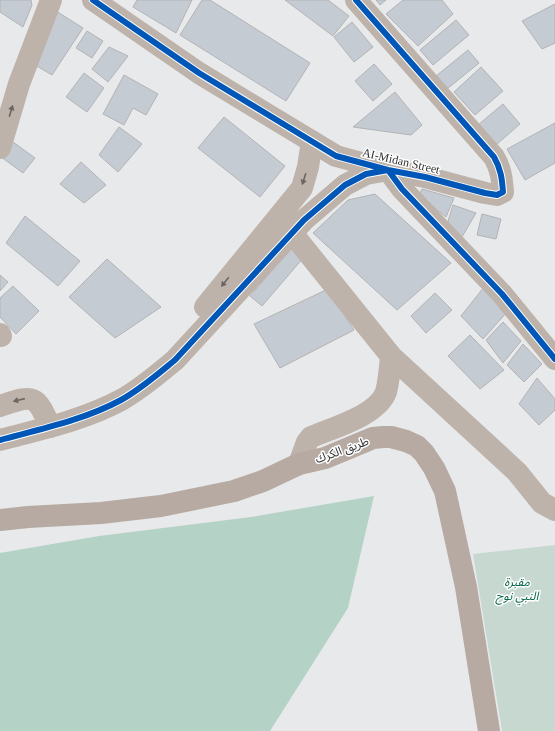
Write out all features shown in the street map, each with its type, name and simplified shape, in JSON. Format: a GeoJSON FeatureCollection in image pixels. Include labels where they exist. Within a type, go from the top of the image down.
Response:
{"type":"FeatureCollection","features":[{"type":"Feature","properties":{"kind":"main road","name":"طريق الكرك"},"geometry":{"type":"LineString","coordinates":[[0,520],[101,513],[161,506],[234,491],[263,482],[299,464],[325,458],[373,438],[391,437],[417,446],[430,460],[445,491],[454,525],[466,587],[489,731]]}},
{"type":"Feature","properties":{"kind":"street"},"geometry":{"type":"LineString","coordinates":[[0,148],[19,84],[51,0]]}},
{"type":"Feature","properties":{"kind":"street","name":"AI-Midan Street"},"geometry":{"type":"LineString","coordinates":[[93,0],[199,73],[336,156],[388,170],[425,176],[485,193],[497,195],[503,192],[502,176],[494,157],[356,0]]}},
{"type":"Feature","properties":{"kind":"street"},"geometry":{"type":"LineString","coordinates":[[0,430],[95,412],[122,399],[150,373],[171,345],[198,315],[302,188],[308,167],[312,141]]}},
{"type":"Feature","properties":{"kind":"street"},"geometry":{"type":"LineString","coordinates":[[150,373],[175,360],[304,220],[345,185],[366,174],[388,170],[402,189],[502,294],[555,359]]}},
{"type":"Feature","properties":{"kind":"street"},"geometry":{"type":"LineString","coordinates":[[292,233],[391,356],[517,472],[542,503],[555,510]]}},
{"type":"Feature","properties":{"kind":"street"},"geometry":{"type":"LineString","coordinates":[[299,464],[306,442],[311,437],[364,415],[378,403],[385,393],[391,356]]}},
{"type":"Feature","properties":{"kind":"street"},"geometry":{"type":"LineString","coordinates":[[0,406],[22,399],[34,399],[38,402],[47,421]]}},
{"type":"Feature","properties":{"kind":"street"},"geometry":{"type":"LineString","coordinates":[[0,440],[47,421]]}},
{"type":"Feature","properties":{"kind":"green space"},"geometry":{"type":"Polygon","coordinates":[[[374,496],[348,608],[270,731],[0,731],[0,553],[99,536],[251,517],[374,496]]]}},
{"type":"Feature","properties":{"kind":"green space","name":"مقبرة النبي نوح"},"geometry":{"type":"Polygon","coordinates":[[[555,545],[555,731],[502,731],[473,554],[555,545]]]}},
{"type":"Feature","properties":{"kind":"building"},"geometry":{"type":"Polygon","coordinates":[[[0,0],[31,0],[32,5],[23,27],[0,12],[0,0]]]}},
{"type":"Feature","properties":{"kind":"building"},"geometry":{"type":"Polygon","coordinates":[[[137,0],[192,0],[176,33],[133,7],[137,0]]]}},
{"type":"Feature","properties":{"kind":"building"},"geometry":{"type":"Polygon","coordinates":[[[202,0],[210,0],[310,63],[286,101],[180,35],[202,0]]]}},
{"type":"Feature","properties":{"kind":"building"},"geometry":{"type":"Polygon","coordinates":[[[285,0],[328,0],[349,16],[333,36],[285,0]]]}},
{"type":"Feature","properties":{"kind":"building"},"geometry":{"type":"Polygon","coordinates":[[[376,0],[386,0],[380,5],[376,0]]]}},
{"type":"Feature","properties":{"kind":"building"},"geometry":{"type":"Polygon","coordinates":[[[403,0],[442,0],[453,14],[418,46],[386,14],[403,0]]]}},
{"type":"Feature","properties":{"kind":"building"},"geometry":{"type":"Polygon","coordinates":[[[555,4],[555,43],[542,49],[522,21],[555,4]]]}},
{"type":"Feature","properties":{"kind":"building"},"geometry":{"type":"Polygon","coordinates":[[[56,11],[83,28],[52,75],[30,62],[56,11]]]}},
{"type":"Feature","properties":{"kind":"building"},"geometry":{"type":"Polygon","coordinates":[[[456,20],[469,35],[433,65],[420,50],[456,20]]]}},
{"type":"Feature","properties":{"kind":"building"},"geometry":{"type":"Polygon","coordinates":[[[352,22],[373,47],[354,62],[334,37],[352,22]]]}},
{"type":"Feature","properties":{"kind":"building"},"geometry":{"type":"Polygon","coordinates":[[[87,31],[103,41],[92,58],[76,48],[87,31]]]}},
{"type":"Feature","properties":{"kind":"building"},"geometry":{"type":"Polygon","coordinates":[[[109,47],[128,56],[108,82],[92,69],[109,47]]]}},
{"type":"Feature","properties":{"kind":"building"},"geometry":{"type":"Polygon","coordinates":[[[468,50],[479,63],[447,89],[436,76],[468,50]]]}},
{"type":"Feature","properties":{"kind":"building"},"geometry":{"type":"Polygon","coordinates":[[[374,64],[392,84],[373,101],[355,81],[374,64]]]}},
{"type":"Feature","properties":{"kind":"building"},"geometry":{"type":"Polygon","coordinates":[[[481,67],[503,91],[475,115],[454,92],[481,67]]]}},
{"type":"Feature","properties":{"kind":"building"},"geometry":{"type":"Polygon","coordinates":[[[84,73],[104,88],[87,112],[66,97],[84,73]]]}},
{"type":"Feature","properties":{"kind":"building"},"geometry":{"type":"Polygon","coordinates":[[[124,75],[158,94],[146,115],[133,108],[124,125],[103,114],[124,75]]]}},
{"type":"Feature","properties":{"kind":"building"},"geometry":{"type":"Polygon","coordinates":[[[395,92],[422,125],[411,135],[353,127],[395,92]]]}},
{"type":"Feature","properties":{"kind":"building"},"geometry":{"type":"Polygon","coordinates":[[[503,104],[520,124],[496,145],[478,125],[503,104]]]}},
{"type":"Feature","properties":{"kind":"building"},"geometry":{"type":"Polygon","coordinates":[[[224,117],[285,166],[260,197],[198,148],[224,117]]]}},
{"type":"Feature","properties":{"kind":"building"},"geometry":{"type":"Polygon","coordinates":[[[555,123],[555,163],[525,180],[507,149],[555,123]]]}},
{"type":"Feature","properties":{"kind":"building"},"geometry":{"type":"Polygon","coordinates":[[[119,127],[142,144],[118,172],[99,155],[119,127]]]}},
{"type":"Feature","properties":{"kind":"building"},"geometry":{"type":"Polygon","coordinates":[[[9,139],[35,158],[23,173],[1,157],[9,139]]]}},
{"type":"Feature","properties":{"kind":"building"},"geometry":{"type":"Polygon","coordinates":[[[81,162],[106,185],[84,203],[60,184],[81,162]]]}},
{"type":"Feature","properties":{"kind":"building"},"geometry":{"type":"Polygon","coordinates":[[[422,189],[454,198],[446,217],[419,195],[422,189]]]}},
{"type":"Feature","properties":{"kind":"building"},"geometry":{"type":"Polygon","coordinates":[[[375,194],[451,263],[397,310],[313,233],[348,200],[375,194]]]}},
{"type":"Feature","properties":{"kind":"building"},"geometry":{"type":"Polygon","coordinates":[[[453,205],[476,213],[459,242],[446,228],[453,205]]]}},
{"type":"Feature","properties":{"kind":"building"},"geometry":{"type":"Polygon","coordinates":[[[482,214],[501,219],[496,239],[477,235],[482,214]]]}},
{"type":"Feature","properties":{"kind":"building"},"geometry":{"type":"Polygon","coordinates":[[[25,216],[80,261],[58,286],[6,243],[25,216]]]}},
{"type":"Feature","properties":{"kind":"building"},"geometry":{"type":"Polygon","coordinates":[[[292,247],[304,257],[262,306],[250,296],[292,247]]]}},
{"type":"Feature","properties":{"kind":"building"},"geometry":{"type":"Polygon","coordinates":[[[107,259],[161,307],[115,338],[69,297],[107,259]]]}},
{"type":"Feature","properties":{"kind":"building"},"geometry":{"type":"Polygon","coordinates":[[[0,275],[8,282],[0,291],[0,275]]]}},
{"type":"Feature","properties":{"kind":"building"},"geometry":{"type":"Polygon","coordinates":[[[13,286],[39,311],[16,334],[0,317],[0,298],[13,286]]]}},
{"type":"Feature","properties":{"kind":"building"},"geometry":{"type":"Polygon","coordinates":[[[484,287],[508,311],[483,339],[461,316],[484,287]]]}},
{"type":"Feature","properties":{"kind":"building"},"geometry":{"type":"Polygon","coordinates":[[[328,289],[354,330],[280,368],[254,324],[328,289]]]}},
{"type":"Feature","properties":{"kind":"building"},"geometry":{"type":"Polygon","coordinates":[[[435,293],[452,310],[426,333],[411,316],[435,293]]]}},
{"type":"Feature","properties":{"kind":"building"},"geometry":{"type":"Polygon","coordinates":[[[503,322],[521,341],[503,363],[486,340],[503,322]]]}},
{"type":"Feature","properties":{"kind":"building"},"geometry":{"type":"Polygon","coordinates":[[[470,335],[504,370],[480,389],[448,356],[470,335]]]}},
{"type":"Feature","properties":{"kind":"building"},"geometry":{"type":"Polygon","coordinates":[[[523,344],[542,364],[524,382],[507,365],[523,344]]]}},
{"type":"Feature","properties":{"kind":"building"},"geometry":{"type":"Polygon","coordinates":[[[537,378],[555,399],[555,410],[539,425],[519,404],[537,378]]]}},
{"type":"Feature","properties":{"kind":"cycle path"},"geometry":{"type":"LineString","coordinates":[[93,0],[199,73],[336,156],[485,193],[497,195],[503,192],[501,174],[494,157],[356,0]]}},
{"type":"Feature","properties":{"kind":"cycle path"},"geometry":{"type":"LineString","coordinates":[[0,440],[77,419],[107,407],[135,391],[175,360],[304,220],[345,185],[366,174],[388,170],[402,189],[502,294],[555,359]]}}]}
